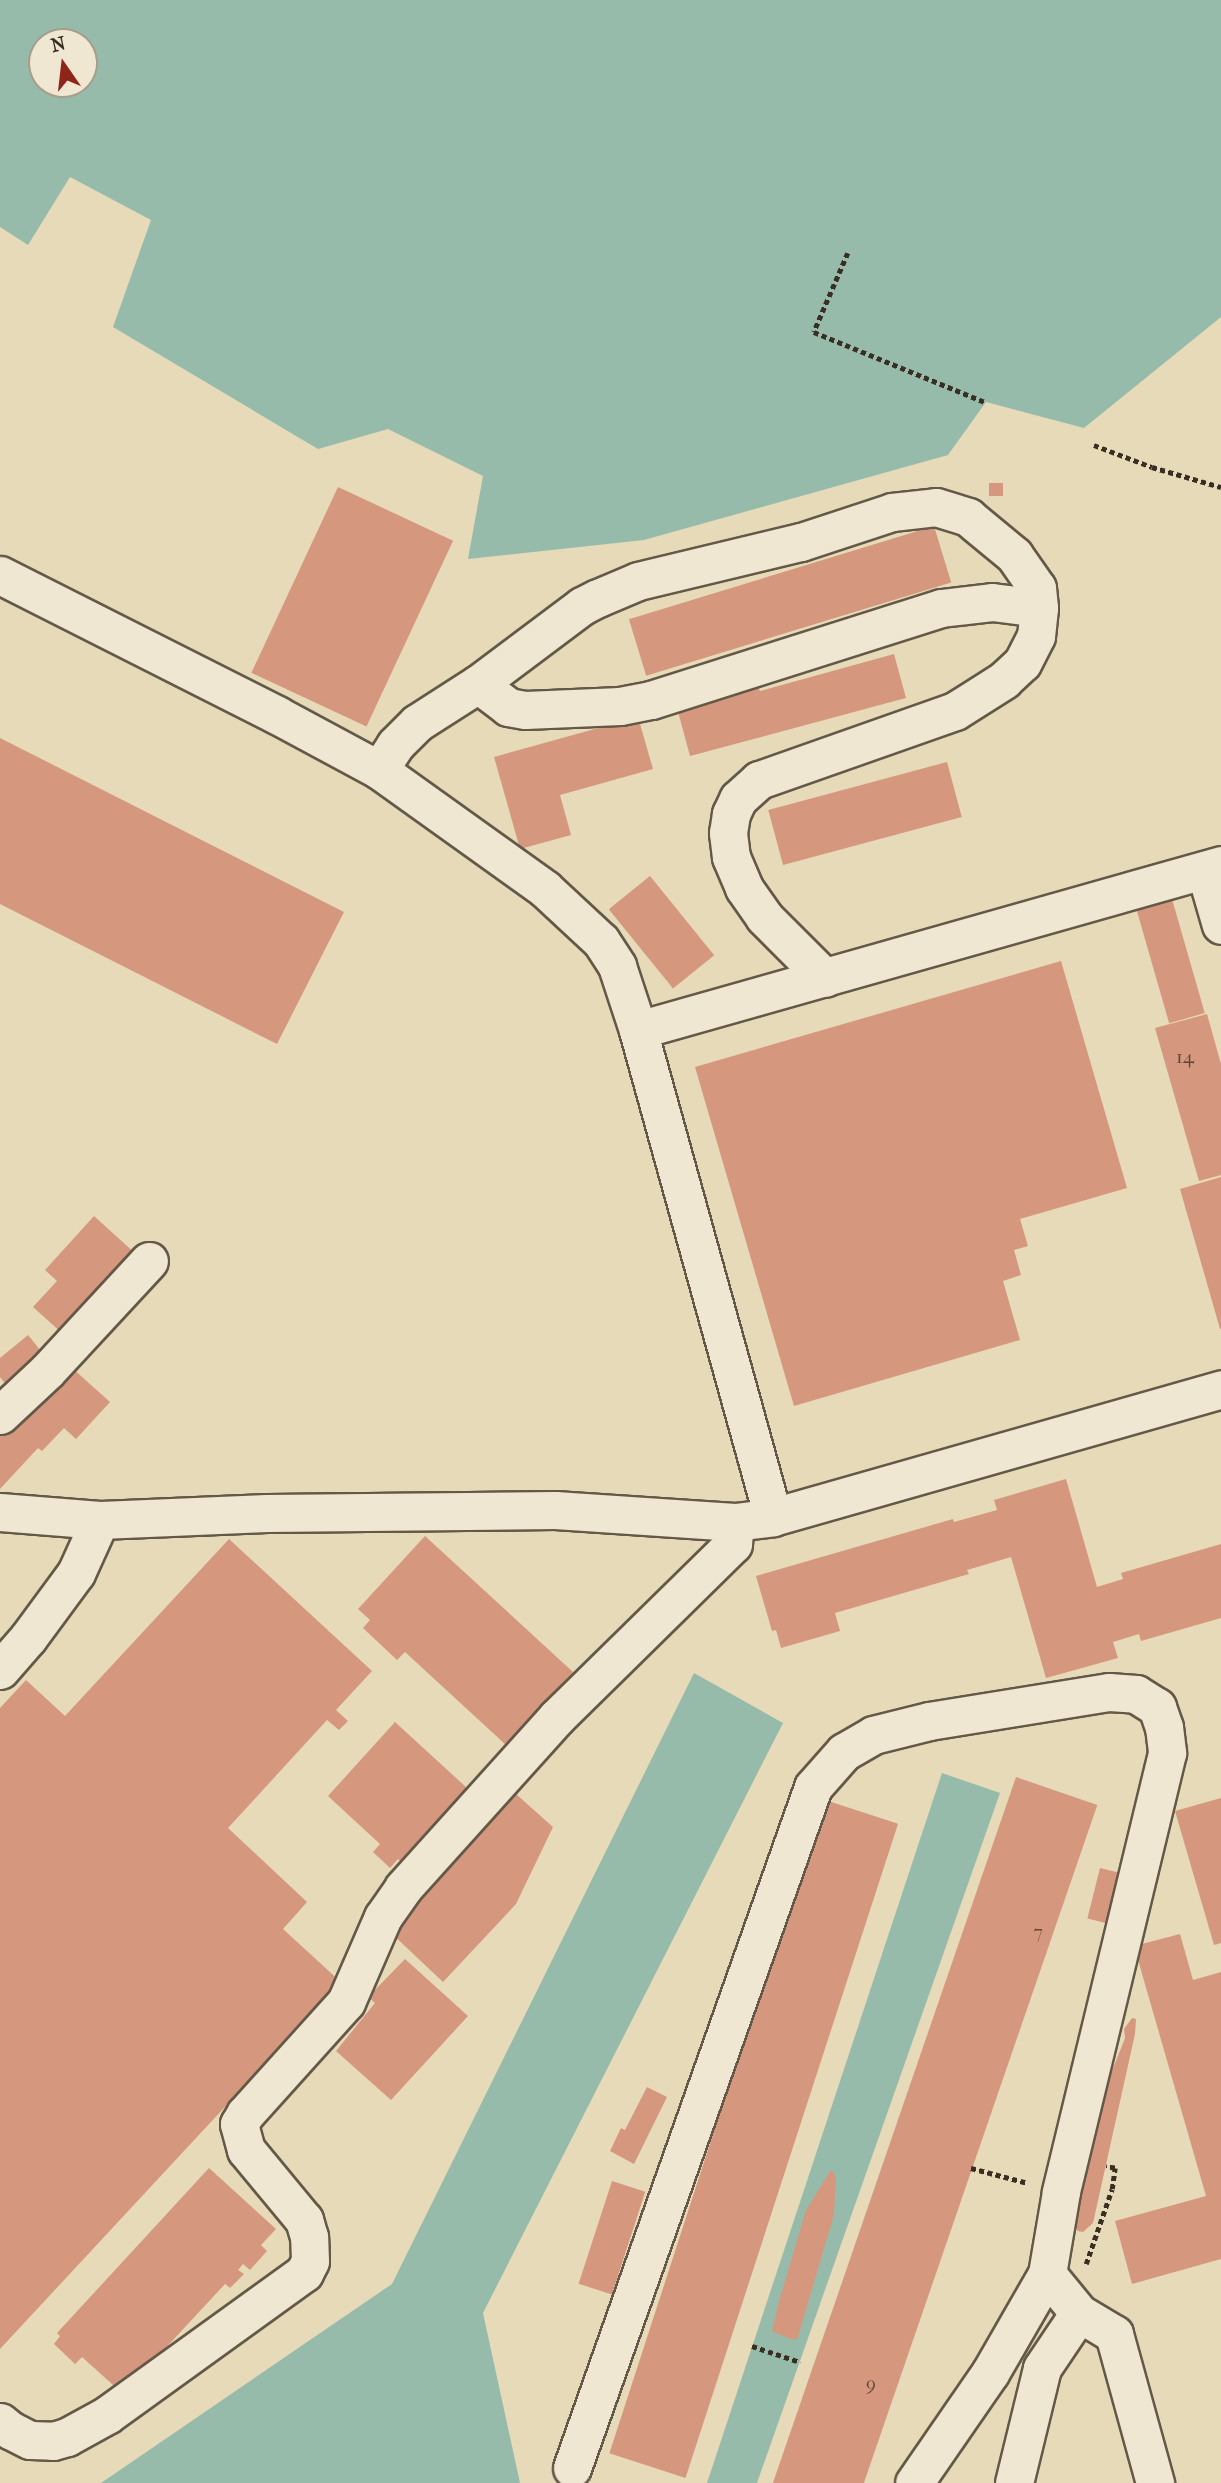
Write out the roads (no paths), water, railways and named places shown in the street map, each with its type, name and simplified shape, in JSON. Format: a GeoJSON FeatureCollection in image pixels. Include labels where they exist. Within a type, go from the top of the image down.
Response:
{"type":"FeatureCollection","features":[{"type":"Feature","properties":{"kind":"street"},"geometry":{"type":"LineString","coordinates":[[379,770],[395,745],[417,723],[478,684],[582,606],[638,581],[801,542],[914,508],[949,509],[968,517],[1014,555],[1037,588],[1039,608],[1030,652],[1004,680],[975,700],[920,725],[769,776],[748,788],[738,799],[728,833],[737,876],[764,917],[825,978]]}},
{"type":"Feature","properties":{"kind":"street"},"geometry":{"type":"LineString","coordinates":[[0,575],[277,715],[379,770],[544,890],[601,941],[617,966],[638,1030],[773,1517]]}},
{"type":"Feature","properties":{"kind":"street"},"geometry":{"type":"LineString","coordinates":[[478,684],[508,707],[525,710],[620,706],[652,701],[941,608],[992,602],[1039,608]]}},
{"type":"Feature","properties":{"kind":"street"},"geometry":{"type":"LineString","coordinates":[[638,1030],[1213,868],[1221,925]]}},
{"type":"Feature","properties":{"kind":"street"},"geometry":{"type":"LineString","coordinates":[[0,1415],[47,1371],[149,1261]]}},
{"type":"Feature","properties":{"kind":"street"},"geometry":{"type":"LineString","coordinates":[[0,1512],[100,1520],[469,1509],[555,1510],[735,1521],[773,1517],[1221,1389]]}},
{"type":"Feature","properties":{"kind":"street"},"geometry":{"type":"LineString","coordinates":[[0,1670],[28,1638],[76,1573],[100,1520]]}},
{"type":"Feature","properties":{"kind":"street"},"geometry":{"type":"LineString","coordinates":[[0,2422],[30,2440],[53,2441],[67,2437],[130,2399],[304,2273],[310,2261],[310,2237],[304,2220],[246,2150],[239,2124],[245,2113],[346,2002],[383,1917],[403,1888],[556,1718],[733,1544],[735,1521]]}},
{"type":"Feature","properties":{"kind":"street"},"geometry":{"type":"LineString","coordinates":[[572,2468],[813,1787],[844,1752],[873,1735],[929,1721],[1109,1692],[1136,1694],[1157,1707],[1164,1727],[1167,1753],[1061,2192],[1047,2274],[990,2373],[914,2483]]}},
{"type":"Feature","properties":{"kind":"street"},"geometry":{"type":"LineString","coordinates":[[1047,2274],[1075,2309],[1114,2334],[1155,2483]]}},
{"type":"Feature","properties":{"kind":"street"},"geometry":{"type":"LineString","coordinates":[[1014,2483],[1042,2368],[1075,2309]]}}]}
